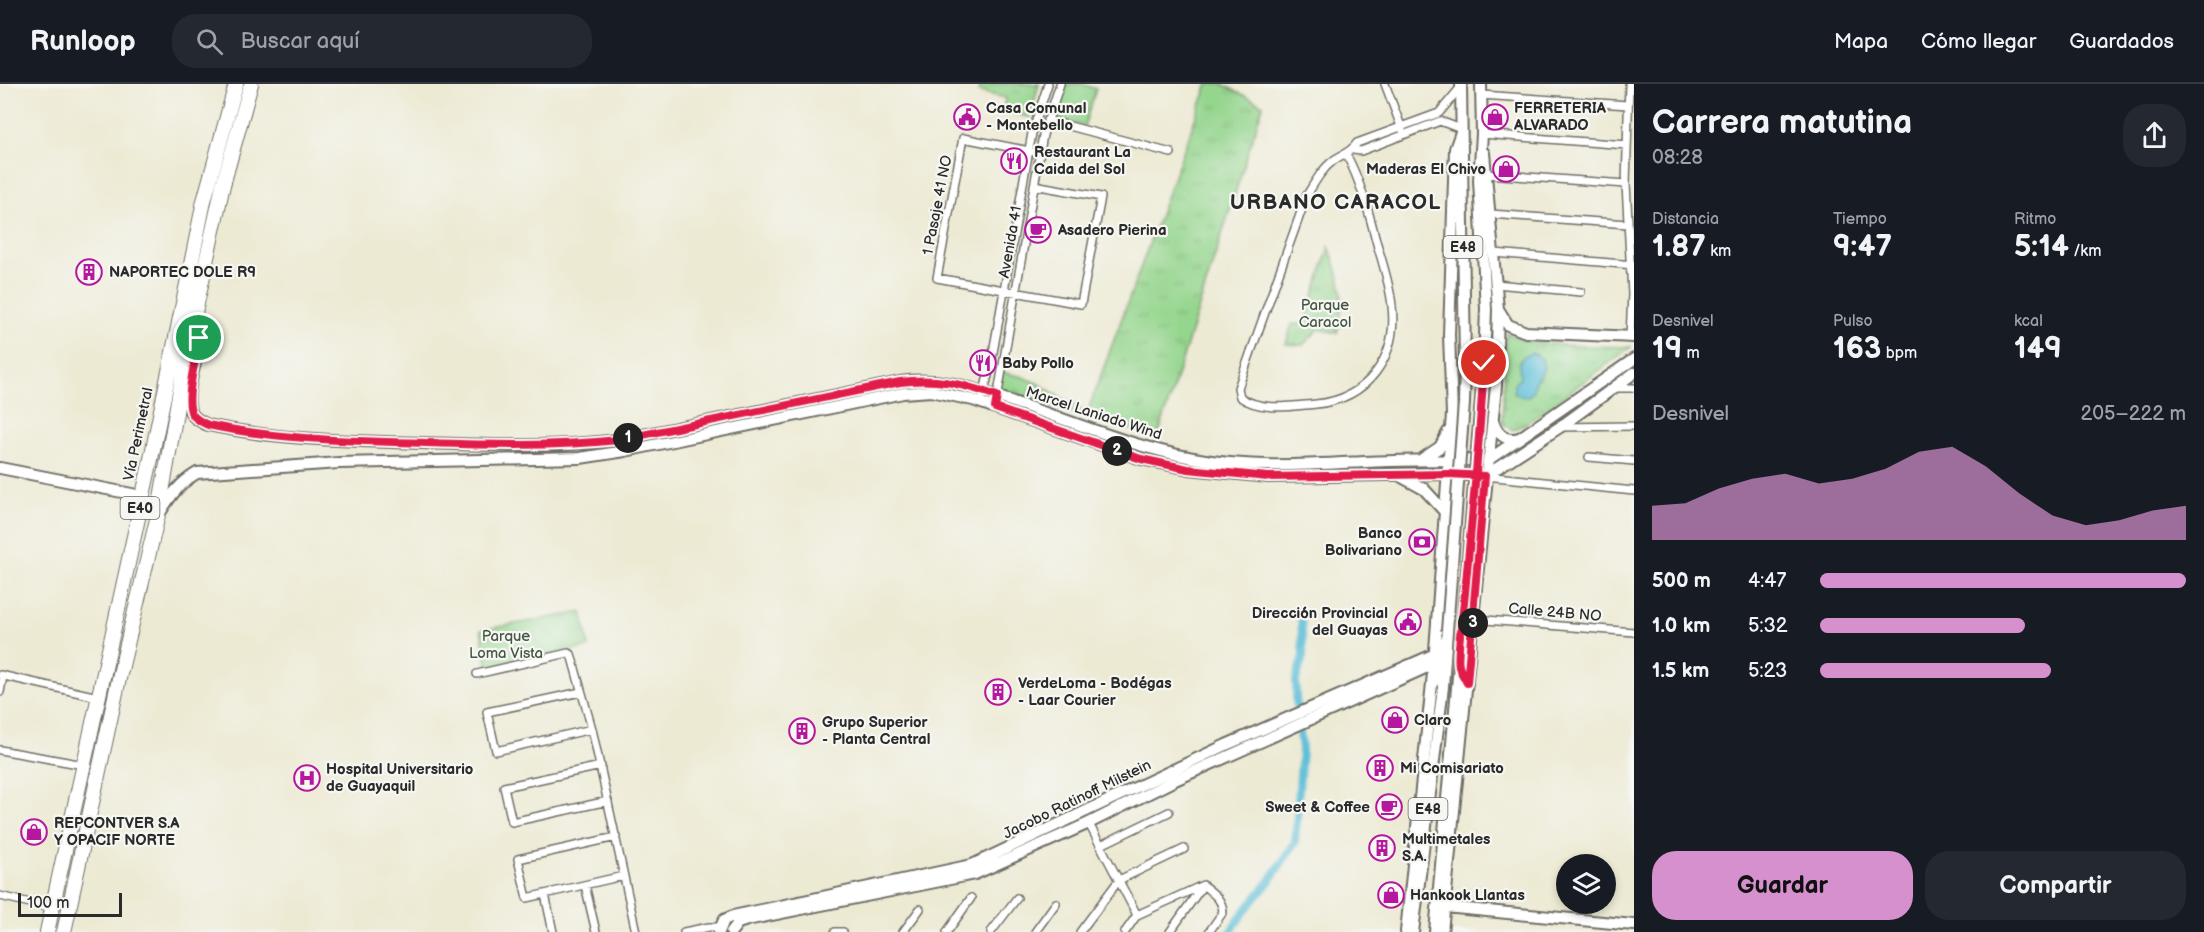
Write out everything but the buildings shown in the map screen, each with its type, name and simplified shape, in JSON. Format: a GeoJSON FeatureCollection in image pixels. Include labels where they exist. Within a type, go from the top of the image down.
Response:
{"type":"FeatureCollection","features":[{"type":"Feature","properties":{"kind":"highway","name":"Vía Perimetral"},"geometry":{"type":"LineString","coordinates":[[47,932],[204,201],[236,84]]}},
{"type":"Feature","properties":{"kind":"highway","name":"E40"},"geometry":{"type":"LineString","coordinates":[[64,932],[120,674],[158,515],[194,317],[224,185],[251,84]]}},
{"type":"Feature","properties":{"kind":"main road","name":"E48"},"geometry":{"type":"LineString","coordinates":[[1413,932],[1443,687],[1464,403],[1461,86]]}},
{"type":"Feature","properties":{"kind":"main road","name":"E48"},"geometry":{"type":"LineString","coordinates":[[1435,932],[1441,907],[1467,683],[1485,476],[1493,421],[1498,309],[1482,134],[1481,89]]}},
{"type":"Feature","properties":{"kind":"main road","name":"E48"},"geometry":{"type":"LineString","coordinates":[[1406,932],[1434,659],[1449,460],[1452,414],[1449,335],[1455,149],[1461,129]]}},
{"type":"Feature","properties":{"kind":"main road","name":"E48"},"geometry":{"type":"LineString","coordinates":[[1442,932],[1441,907],[1455,705],[1484,363],[1486,309],[1479,180],[1482,134]]}},
{"type":"Feature","properties":{"kind":"main road"},"geometry":{"type":"LineString","coordinates":[[1498,309],[1508,325],[1526,332],[1632,337]]}},
{"type":"Feature","properties":{"kind":"main road","name":"Marcel Laniado Wind"},"geometry":{"type":"LineString","coordinates":[[194,317],[199,332],[189,396],[193,415],[198,421],[208,425],[286,437],[327,441],[489,445],[583,444],[618,440],[918,379],[949,381],[982,397],[1141,459],[1188,469],[1268,477],[1448,474],[1485,476]]}},
{"type":"Feature","properties":{"kind":"main road"},"geometry":{"type":"LineString","coordinates":[[1488,460],[1634,359]]}},
{"type":"Feature","properties":{"kind":"main road"},"geometry":{"type":"LineString","coordinates":[[1485,476],[1560,427],[1634,373]]}},
{"type":"Feature","properties":{"kind":"main road","name":"Marcel Laniado Wind"},"geometry":{"type":"LineString","coordinates":[[158,515],[184,480],[197,473],[339,463],[580,458],[625,451],[903,393],[931,391],[982,397]]}},
{"type":"Feature","properties":{"kind":"main road","name":"Marcel Laniado Wind"},"geometry":{"type":"LineString","coordinates":[[996,402],[1190,458],[1236,465],[1488,460]]}},
{"type":"Feature","properties":{"kind":"main road"},"geometry":{"type":"LineString","coordinates":[[1452,414],[1454,422],[1466,433],[1482,433],[1493,421]]}},
{"type":"Feature","properties":{"kind":"main road"},"geometry":{"type":"LineString","coordinates":[[1493,421],[1500,435],[1515,439],[1522,437]]}},
{"type":"Feature","properties":{"kind":"main road"},"geometry":{"type":"LineString","coordinates":[[1421,460],[1440,447],[1451,426]]}},
{"type":"Feature","properties":{"kind":"main road"},"geometry":{"type":"LineString","coordinates":[[0,468],[142,496]]}},
{"type":"Feature","properties":{"kind":"main road"},"geometry":{"type":"LineString","coordinates":[[1396,475],[1424,489],[1444,511]]}},
{"type":"Feature","properties":{"kind":"main road"},"geometry":{"type":"LineString","coordinates":[[1443,687],[1434,659],[1447,632]]}},
{"type":"Feature","properties":{"kind":"main road","name":"Jacobo Ratinoff Milstein"},"geometry":{"type":"LineString","coordinates":[[732,930],[738,923],[747,920],[972,865],[1226,745],[1434,659]]}},
{"type":"Feature","properties":{"kind":"main road","name":"Jacobo Ratinoff Milstein"},"geometry":{"type":"LineString","coordinates":[[720,930],[724,920],[733,916],[975,874],[1089,823],[1175,780],[1434,659]]}},
{"type":"Feature","properties":{"kind":"main road"},"geometry":{"type":"LineString","coordinates":[[1455,705],[1467,683],[1459,666]]}},
{"type":"Feature","properties":{"kind":"main road"},"geometry":{"type":"LineString","coordinates":[[1441,907],[1614,928],[1634,925]]}},
{"type":"Feature","properties":{"kind":"street","name":"Avenida 41"},"geometry":{"type":"LineString","coordinates":[[982,397],[1004,290],[1028,150],[1048,84]]}},
{"type":"Feature","properties":{"kind":"street","name":"Avenida 41"},"geometry":{"type":"LineString","coordinates":[[996,402],[1040,153],[1047,120],[1060,84]]}},
{"type":"Feature","properties":{"kind":"street"},"geometry":{"type":"LineString","coordinates":[[1385,84],[1402,130]]}},
{"type":"Feature","properties":{"kind":"street"},"geometry":{"type":"LineString","coordinates":[[1629,84],[1626,184],[1632,265],[1632,337]]}},
{"type":"Feature","properties":{"kind":"street"},"geometry":{"type":"LineString","coordinates":[[1402,130],[1439,112],[1461,86]]}},
{"type":"Feature","properties":{"kind":"street"},"geometry":{"type":"LineString","coordinates":[[1481,89],[1628,105]]}},
{"type":"Feature","properties":{"kind":"street"},"geometry":{"type":"LineString","coordinates":[[1047,120],[1171,153]]}},
{"type":"Feature","properties":{"kind":"street"},"geometry":{"type":"LineString","coordinates":[[1349,152],[1366,203],[1392,305],[1393,334],[1386,358],[1372,378],[1356,392],[1333,402],[1264,406],[1248,402],[1240,397],[1238,387],[1307,195],[1318,177],[1334,160],[1349,152],[1357,143],[1440,121],[1461,129]]}},
{"type":"Feature","properties":{"kind":"street"},"geometry":{"type":"LineString","coordinates":[[1482,134],[1627,145]]}},
{"type":"Feature","properties":{"kind":"street","name":"1 Pasaje 41 NO"},"geometry":{"type":"LineString","coordinates":[[1004,290],[937,278],[963,138],[1028,150]]}},
{"type":"Feature","properties":{"kind":"street"},"geometry":{"type":"LineString","coordinates":[[1028,150],[1040,153]]}},
{"type":"Feature","properties":{"kind":"street"},"geometry":{"type":"LineString","coordinates":[[1486,174],[1626,184]]}},
{"type":"Feature","properties":{"kind":"street"},"geometry":{"type":"LineString","coordinates":[[1004,290],[1081,304],[1101,197],[1034,185]]}},
{"type":"Feature","properties":{"kind":"street"},"geometry":{"type":"LineString","coordinates":[[1490,214],[1628,224]]}},
{"type":"Feature","properties":{"kind":"street"},"geometry":{"type":"LineString","coordinates":[[1494,253],[1632,265]]}},
{"type":"Feature","properties":{"kind":"street"},"geometry":{"type":"LineString","coordinates":[[1496,284],[1581,292]]}},
{"type":"Feature","properties":{"kind":"street"},"geometry":{"type":"LineString","coordinates":[[1613,388],[1634,388]]}},
{"type":"Feature","properties":{"kind":"street"},"geometry":{"type":"LineString","coordinates":[[1560,427],[1634,426]]}},
{"type":"Feature","properties":{"kind":"street"},"geometry":{"type":"LineString","coordinates":[[1589,457],[1634,461]]}},
{"type":"Feature","properties":{"kind":"street"},"geometry":{"type":"LineString","coordinates":[[1485,476],[1634,491]]}},
{"type":"Feature","properties":{"kind":"street","name":"Calle 24B NO"},"geometry":{"type":"LineString","coordinates":[[1473,619],[1634,632]]}},
{"type":"Feature","properties":{"kind":"street"},"geometry":{"type":"LineString","coordinates":[[477,674],[568,653],[573,658],[592,729],[633,928],[636,932]]}},
{"type":"Feature","properties":{"kind":"street"},"geometry":{"type":"LineString","coordinates":[[0,692],[2,675],[98,697]]}},
{"type":"Feature","properties":{"kind":"street"},"geometry":{"type":"LineString","coordinates":[[581,692],[487,712],[496,751],[592,729]]}},
{"type":"Feature","properties":{"kind":"street"},"geometry":{"type":"LineString","coordinates":[[0,750],[84,765]]}},
{"type":"Feature","properties":{"kind":"street"},"geometry":{"type":"LineString","coordinates":[[600,766],[504,788],[512,822],[608,801]]}},
{"type":"Feature","properties":{"kind":"street"},"geometry":{"type":"LineString","coordinates":[[1101,845],[1169,812]]}},
{"type":"Feature","properties":{"kind":"street"},"geometry":{"type":"LineString","coordinates":[[1083,813],[1137,915]]}},
{"type":"Feature","properties":{"kind":"street"},"geometry":{"type":"LineString","coordinates":[[616,837],[518,859],[527,898],[623,876]]}},
{"type":"Feature","properties":{"kind":"street"},"geometry":{"type":"LineString","coordinates":[[1080,932],[1119,880],[1184,849]]}},
{"type":"Feature","properties":{"kind":"street"},"geometry":{"type":"LineString","coordinates":[[585,885],[596,932]]}},
{"type":"Feature","properties":{"kind":"street"},"geometry":{"type":"LineString","coordinates":[[1125,932],[1137,915],[1203,885]]}},
{"type":"Feature","properties":{"kind":"street"},"geometry":{"type":"LineString","coordinates":[[1170,932],[1203,885]]}},
{"type":"Feature","properties":{"kind":"street"},"geometry":{"type":"LineString","coordinates":[[1203,885],[1219,898],[1223,912],[1209,932]]}},
{"type":"Feature","properties":{"kind":"street"},"geometry":{"type":"LineString","coordinates":[[545,894],[553,932]]}},
{"type":"Feature","properties":{"kind":"street"},"geometry":{"type":"LineString","coordinates":[[0,896],[52,908]]}},
{"type":"Feature","properties":{"kind":"street"},"geometry":{"type":"LineString","coordinates":[[947,932],[971,898]]}},
{"type":"Feature","properties":{"kind":"street"},"geometry":{"type":"LineString","coordinates":[[992,932],[1017,898]]}},
{"type":"Feature","properties":{"kind":"street"},"geometry":{"type":"LineString","coordinates":[[1035,932],[1056,903]]}},
{"type":"Feature","properties":{"kind":"street"},"geometry":{"type":"LineString","coordinates":[[903,932],[920,909]]}},
{"type":"Feature","properties":{"kind":"street"},"geometry":{"type":"LineString","coordinates":[[684,932],[709,927],[720,930]]}},
{"type":"Feature","properties":{"kind":"street"},"geometry":{"type":"LineString","coordinates":[[834,932],[843,932]]}},
{"type":"Feature","properties":{"kind":"green space"},"geometry":{"type":"Polygon","coordinates":[[[981,84],[1039,84],[1030,117],[1002,111],[1006,98],[979,92],[981,84]]]}},
{"type":"Feature","properties":{"kind":"green space"},"geometry":{"type":"Polygon","coordinates":[[[1066,84],[1082,84],[1096,89],[1084,126],[1056,119],[1066,84]]]}},
{"type":"Feature","properties":{"kind":"green space"},"geometry":{"type":"Polygon","coordinates":[[[1208,84],[1222,84],[1263,105],[1158,436],[1086,417],[999,388],[1001,372],[1023,377],[1076,404],[1086,416],[1208,84]]]}},
{"type":"Feature","properties":{"kind":"green space","name":"Parque Caracol"},"geometry":{"type":"Polygon","coordinates":[[[1329,247],[1340,279],[1342,299],[1337,333],[1319,329],[1303,345],[1286,344],[1292,324],[1305,324],[1329,247]]]}},
{"type":"Feature","properties":{"kind":"green space"},"geometry":{"type":"Polygon","coordinates":[[[1506,333],[1529,342],[1631,347],[1528,422],[1513,430],[1503,424],[1502,420],[1506,333]]]}},
{"type":"Feature","properties":{"kind":"green space","name":"Parque Loma Vista"},"geometry":{"type":"Polygon","coordinates":[[[582,612],[589,647],[488,667],[481,630],[582,612]]]}},
{"type":"Feature","properties":{"kind":"water"},"geometry":{"type":"Polygon","coordinates":[[[1531,353],[1542,359],[1543,371],[1535,381],[1534,391],[1527,397],[1520,396],[1514,392],[1514,384],[1520,378],[1519,364],[1522,358],[1531,353]]]}},
{"type":"Feature","properties":{"kind":"waterway"},"geometry":{"type":"LineString","coordinates":[[1230,932],[1295,843],[1302,749],[1296,699],[1296,680],[1303,656],[1301,616]]}},
{"type":"Feature","properties":{"kind":"place","name":"Casa Comunal - Montebello"},"geometry":{"type":"Point","coordinates":[967,117]}},
{"type":"Feature","properties":{"kind":"place","name":"FERRETERIA ALVARADO"},"geometry":{"type":"Point","coordinates":[1495,117]}},
{"type":"Feature","properties":{"kind":"place","name":"Restaurant La Caida del Sol"},"geometry":{"type":"Point","coordinates":[1014,161]}},
{"type":"Feature","properties":{"kind":"place","name":"Maderas El Chivo"},"geometry":{"type":"Point","coordinates":[1506,169]}},
{"type":"Feature","properties":{"kind":"place","name":"Asadero Pierina"},"geometry":{"type":"Point","coordinates":[1038,230]}},
{"type":"Feature","properties":{"kind":"place","name":"NAPORTEC DOLE R9"},"geometry":{"type":"Point","coordinates":[89,272]}},
{"type":"Feature","properties":{"kind":"place","name":"Baby Pollo"},"geometry":{"type":"Point","coordinates":[983,363]}},
{"type":"Feature","properties":{"kind":"place","name":"Banco Bolivariano"},"geometry":{"type":"Point","coordinates":[1422,542]}},
{"type":"Feature","properties":{"kind":"place","name":"Dirección Provincial del Guayas"},"geometry":{"type":"Point","coordinates":[1408,622]}},
{"type":"Feature","properties":{"kind":"place","name":"VerdeLoma - Bodégas - Laar Courier"},"geometry":{"type":"Point","coordinates":[998,692]}},
{"type":"Feature","properties":{"kind":"place","name":"Claro"},"geometry":{"type":"Point","coordinates":[1395,720]}},
{"type":"Feature","properties":{"kind":"place","name":"Grupo Superior - Planta Central"},"geometry":{"type":"Point","coordinates":[802,731]}},
{"type":"Feature","properties":{"kind":"place","name":"Mi Comisariato"},"geometry":{"type":"Point","coordinates":[1380,768]}},
{"type":"Feature","properties":{"kind":"place","name":"Hospital Universitario de Guayaquil"},"geometry":{"type":"Point","coordinates":[307,778]}},
{"type":"Feature","properties":{"kind":"place","name":"Sweet & Coffee"},"geometry":{"type":"Point","coordinates":[1389,807]}},
{"type":"Feature","properties":{"kind":"place","name":"REPCONTVER S.A Y OPACIF NORTE"},"geometry":{"type":"Point","coordinates":[34,832]}},
{"type":"Feature","properties":{"kind":"place","name":"Multimetales S.A."},"geometry":{"type":"Point","coordinates":[1382,848]}},
{"type":"Feature","properties":{"kind":"place","name":"Hankook Llantas"},"geometry":{"type":"Point","coordinates":[1391,895]}},
{"type":"Feature","properties":{"kind":"district","name":"URBANO CARACOL"},"geometry":{"type":"Point","coordinates":[1336,202]}},
{"type":"Feature","properties":{"kind":"route"},"geometry":{"type":"LineString","coordinates":[[199,338],[189,396],[190,407],[198,421],[244,432],[286,437],[327,441],[489,445],[583,444],[618,440],[900,382],[932,379],[949,381],[997,396],[995,408],[1081,439],[1141,459],[1188,469],[1236,476],[1268,477],[1448,474],[1485,476],[1467,683],[1459,666],[1468,555],[1475,479],[1482,403],[1484,363]]}}]}
